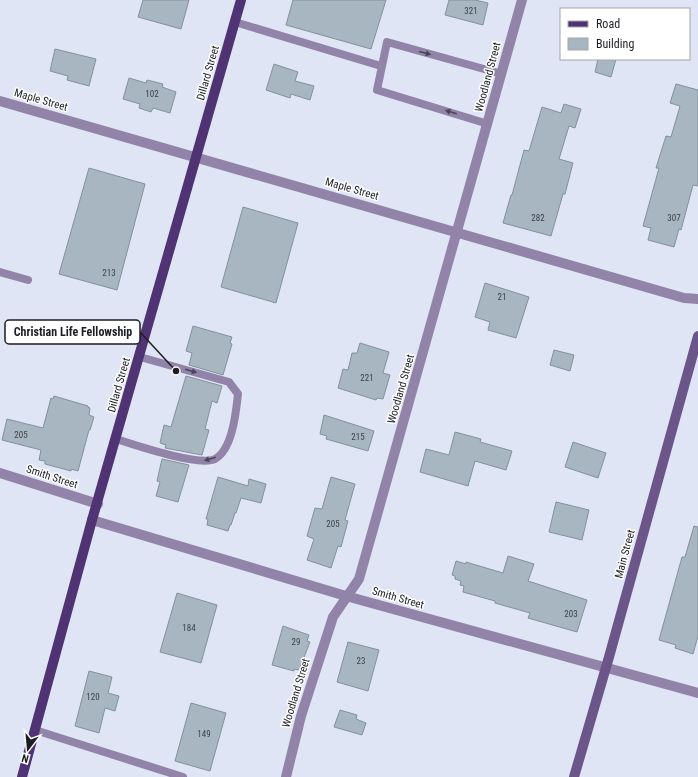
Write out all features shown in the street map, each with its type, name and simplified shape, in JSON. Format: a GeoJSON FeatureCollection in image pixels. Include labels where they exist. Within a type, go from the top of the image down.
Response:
{"type":"FeatureCollection","features":[{"type":"Feature","properties":{"kind":"main road","name":"Dillard Street"},"geometry":{"type":"LineString","coordinates":[[22,777],[92,520],[98,504],[241,0]]}},
{"type":"Feature","properties":{"kind":"main road","name":"Main Street"},"geometry":{"type":"LineString","coordinates":[[574,777],[606,669],[698,336]]}},
{"type":"Feature","properties":{"kind":"street","name":"Woodland Street"},"geometry":{"type":"LineString","coordinates":[[286,777],[301,716],[332,617],[359,579],[458,232],[522,0]]}},
{"type":"Feature","properties":{"kind":"street","name":"Maple Street"},"geometry":{"type":"LineString","coordinates":[[0,101],[684,298],[698,299]]}},
{"type":"Feature","properties":{"kind":"street","name":"Smith Street"},"geometry":{"type":"LineString","coordinates":[[0,473],[98,504]]}},
{"type":"Feature","properties":{"kind":"street","name":"Smith Street"},"geometry":{"type":"LineString","coordinates":[[92,520],[346,596],[606,669],[698,693]]}},
{"type":"Feature","properties":{"kind":"lane"},"geometry":{"type":"LineString","coordinates":[[235,22],[381,66]]}},
{"type":"Feature","properties":{"kind":"lane"},"geometry":{"type":"LineString","coordinates":[[488,124],[377,90],[387,42],[502,74]]}},
{"type":"Feature","properties":{"kind":"lane"},"geometry":{"type":"LineString","coordinates":[[0,272],[28,280]]}},
{"type":"Feature","properties":{"kind":"lane"},"geometry":{"type":"LineString","coordinates":[[116,439],[200,461],[215,459],[223,451],[235,420],[238,394],[229,382],[140,357]]}},
{"type":"Feature","properties":{"kind":"lane"},"geometry":{"type":"LineString","coordinates":[[35,730],[183,777]]}},
{"type":"Feature","properties":{"kind":"building"},"geometry":{"type":"Polygon","coordinates":[[[143,0],[189,0],[181,29],[138,17],[143,0]]]}},
{"type":"Feature","properties":{"kind":"building"},"geometry":{"type":"Polygon","coordinates":[[[293,0],[386,0],[371,49],[286,25],[293,0]]]}},
{"type":"Feature","properties":{"kind":"building"},"geometry":{"type":"Polygon","coordinates":[[[449,0],[475,0],[488,3],[483,25],[445,15],[449,0]]]}},
{"type":"Feature","properties":{"kind":"building"},"geometry":{"type":"Polygon","coordinates":[[[55,49],[96,59],[89,86],[67,80],[68,76],[50,71],[55,49]]]}},
{"type":"Feature","properties":{"kind":"building"},"geometry":{"type":"Polygon","coordinates":[[[598,60],[616,60],[611,77],[595,72],[598,60]]]}},
{"type":"Feature","properties":{"kind":"building"},"geometry":{"type":"Polygon","coordinates":[[[274,64],[298,72],[295,81],[314,86],[310,100],[291,94],[290,98],[266,90],[274,64]]]}},
{"type":"Feature","properties":{"kind":"building"},"geometry":{"type":"Polygon","coordinates":[[[129,78],[146,83],[147,80],[163,84],[162,87],[176,92],[170,113],[153,108],[151,112],[139,108],[140,104],[123,99],[129,78]]]}},
{"type":"Feature","properties":{"kind":"building"},"geometry":{"type":"Polygon","coordinates":[[[676,84],[698,90],[698,186],[693,185],[681,230],[679,229],[674,247],[648,240],[651,228],[643,226],[659,168],[656,168],[666,136],[671,137],[680,106],[670,103],[676,84]]]}},
{"type":"Feature","properties":{"kind":"building"},"geometry":{"type":"Polygon","coordinates":[[[564,104],[581,109],[575,128],[569,126],[559,159],[573,163],[565,194],[563,194],[551,236],[503,223],[524,150],[529,151],[542,107],[561,113],[564,104]]]}},
{"type":"Feature","properties":{"kind":"building"},"geometry":{"type":"Polygon","coordinates":[[[89,168],[145,184],[117,290],[59,274],[89,168]]]}},
{"type":"Feature","properties":{"kind":"building"},"geometry":{"type":"Polygon","coordinates":[[[243,207],[298,223],[276,303],[221,287],[243,207]]]}},
{"type":"Feature","properties":{"kind":"building"},"geometry":{"type":"Polygon","coordinates":[[[485,283],[529,297],[516,338],[488,330],[490,322],[475,317],[485,283]]]}},
{"type":"Feature","properties":{"kind":"building"},"geometry":{"type":"Polygon","coordinates":[[[193,326],[232,337],[230,343],[232,344],[223,375],[189,365],[192,353],[186,351],[193,326]]]}},
{"type":"Feature","properties":{"kind":"building"},"geometry":{"type":"Polygon","coordinates":[[[360,343],[389,352],[383,373],[390,375],[383,399],[377,398],[376,400],[338,388],[343,369],[348,370],[352,353],[357,353],[360,343]]]}},
{"type":"Feature","properties":{"kind":"building"},"geometry":{"type":"Polygon","coordinates":[[[554,350],[574,355],[570,371],[550,365],[554,350]]]}},
{"type":"Feature","properties":{"kind":"building"},"geometry":{"type":"Polygon","coordinates":[[[186,376],[222,386],[217,403],[212,401],[205,429],[209,430],[202,455],[165,448],[166,445],[160,443],[164,425],[171,427],[186,376]]]}},
{"type":"Feature","properties":{"kind":"building"},"geometry":{"type":"Polygon","coordinates":[[[54,396],[88,406],[90,408],[89,415],[94,417],[78,471],[71,469],[71,471],[45,464],[45,461],[39,460],[41,450],[2,440],[7,419],[43,428],[51,398],[53,399],[54,396]]]}},
{"type":"Feature","properties":{"kind":"building"},"geometry":{"type":"Polygon","coordinates":[[[324,415],[374,431],[368,451],[326,439],[327,436],[320,434],[324,415]]]}},
{"type":"Feature","properties":{"kind":"building"},"geometry":{"type":"Polygon","coordinates":[[[455,432],[481,439],[480,442],[512,451],[506,470],[475,461],[468,486],[420,472],[426,449],[449,455],[455,432]]]}},
{"type":"Feature","properties":{"kind":"building"},"geometry":{"type":"Polygon","coordinates":[[[573,442],[606,453],[598,478],[565,467],[573,442]]]}},
{"type":"Feature","properties":{"kind":"building"},"geometry":{"type":"Polygon","coordinates":[[[162,459],[189,465],[178,502],[156,496],[160,482],[157,481],[162,459]]]}},
{"type":"Feature","properties":{"kind":"building"},"geometry":{"type":"Polygon","coordinates":[[[218,477],[248,486],[249,479],[266,484],[261,503],[241,498],[228,531],[207,525],[208,519],[206,519],[218,477]]]}},
{"type":"Feature","properties":{"kind":"building"},"geometry":{"type":"Polygon","coordinates":[[[331,477],[355,484],[345,520],[348,521],[341,547],[338,546],[331,568],[307,560],[314,539],[307,536],[315,508],[322,509],[331,477]]]}},
{"type":"Feature","properties":{"kind":"building"},"geometry":{"type":"Polygon","coordinates":[[[556,502],[589,510],[582,540],[549,532],[556,502]]]}},
{"type":"Feature","properties":{"kind":"building"},"geometry":{"type":"Polygon","coordinates":[[[694,526],[698,527],[698,636],[693,654],[675,648],[676,645],[659,640],[682,557],[685,557],[694,526]]]}},
{"type":"Feature","properties":{"kind":"building"},"geometry":{"type":"Polygon","coordinates":[[[508,556],[534,564],[528,581],[587,600],[577,632],[528,618],[530,613],[463,592],[464,586],[460,585],[461,581],[455,579],[455,576],[452,575],[456,561],[466,564],[466,562],[503,573],[508,556]]]}},
{"type":"Feature","properties":{"kind":"building"},"geometry":{"type":"Polygon","coordinates":[[[177,593],[217,605],[201,663],[160,652],[177,593]]]}},
{"type":"Feature","properties":{"kind":"building"},"geometry":{"type":"Polygon","coordinates":[[[283,626],[309,635],[307,641],[310,642],[299,670],[294,669],[294,671],[272,665],[283,626]]]}},
{"type":"Feature","properties":{"kind":"building"},"geometry":{"type":"Polygon","coordinates":[[[348,642],[379,650],[368,691],[337,682],[348,642]]]}},
{"type":"Feature","properties":{"kind":"building"},"geometry":{"type":"Polygon","coordinates":[[[89,671],[112,677],[108,693],[119,696],[115,711],[105,708],[99,733],[75,726],[89,671]]]}},
{"type":"Feature","properties":{"kind":"building"},"geometry":{"type":"Polygon","coordinates":[[[191,703],[226,713],[210,771],[175,761],[191,703]]]}},
{"type":"Feature","properties":{"kind":"building"},"geometry":{"type":"Polygon","coordinates":[[[340,710],[357,715],[356,719],[366,723],[362,735],[334,727],[340,710]]]}},
{"type":"Feature","properties":{"kind":"place","name":"Christian Life Fellowship"},"geometry":{"type":"Point","coordinates":[176,371]}}]}
